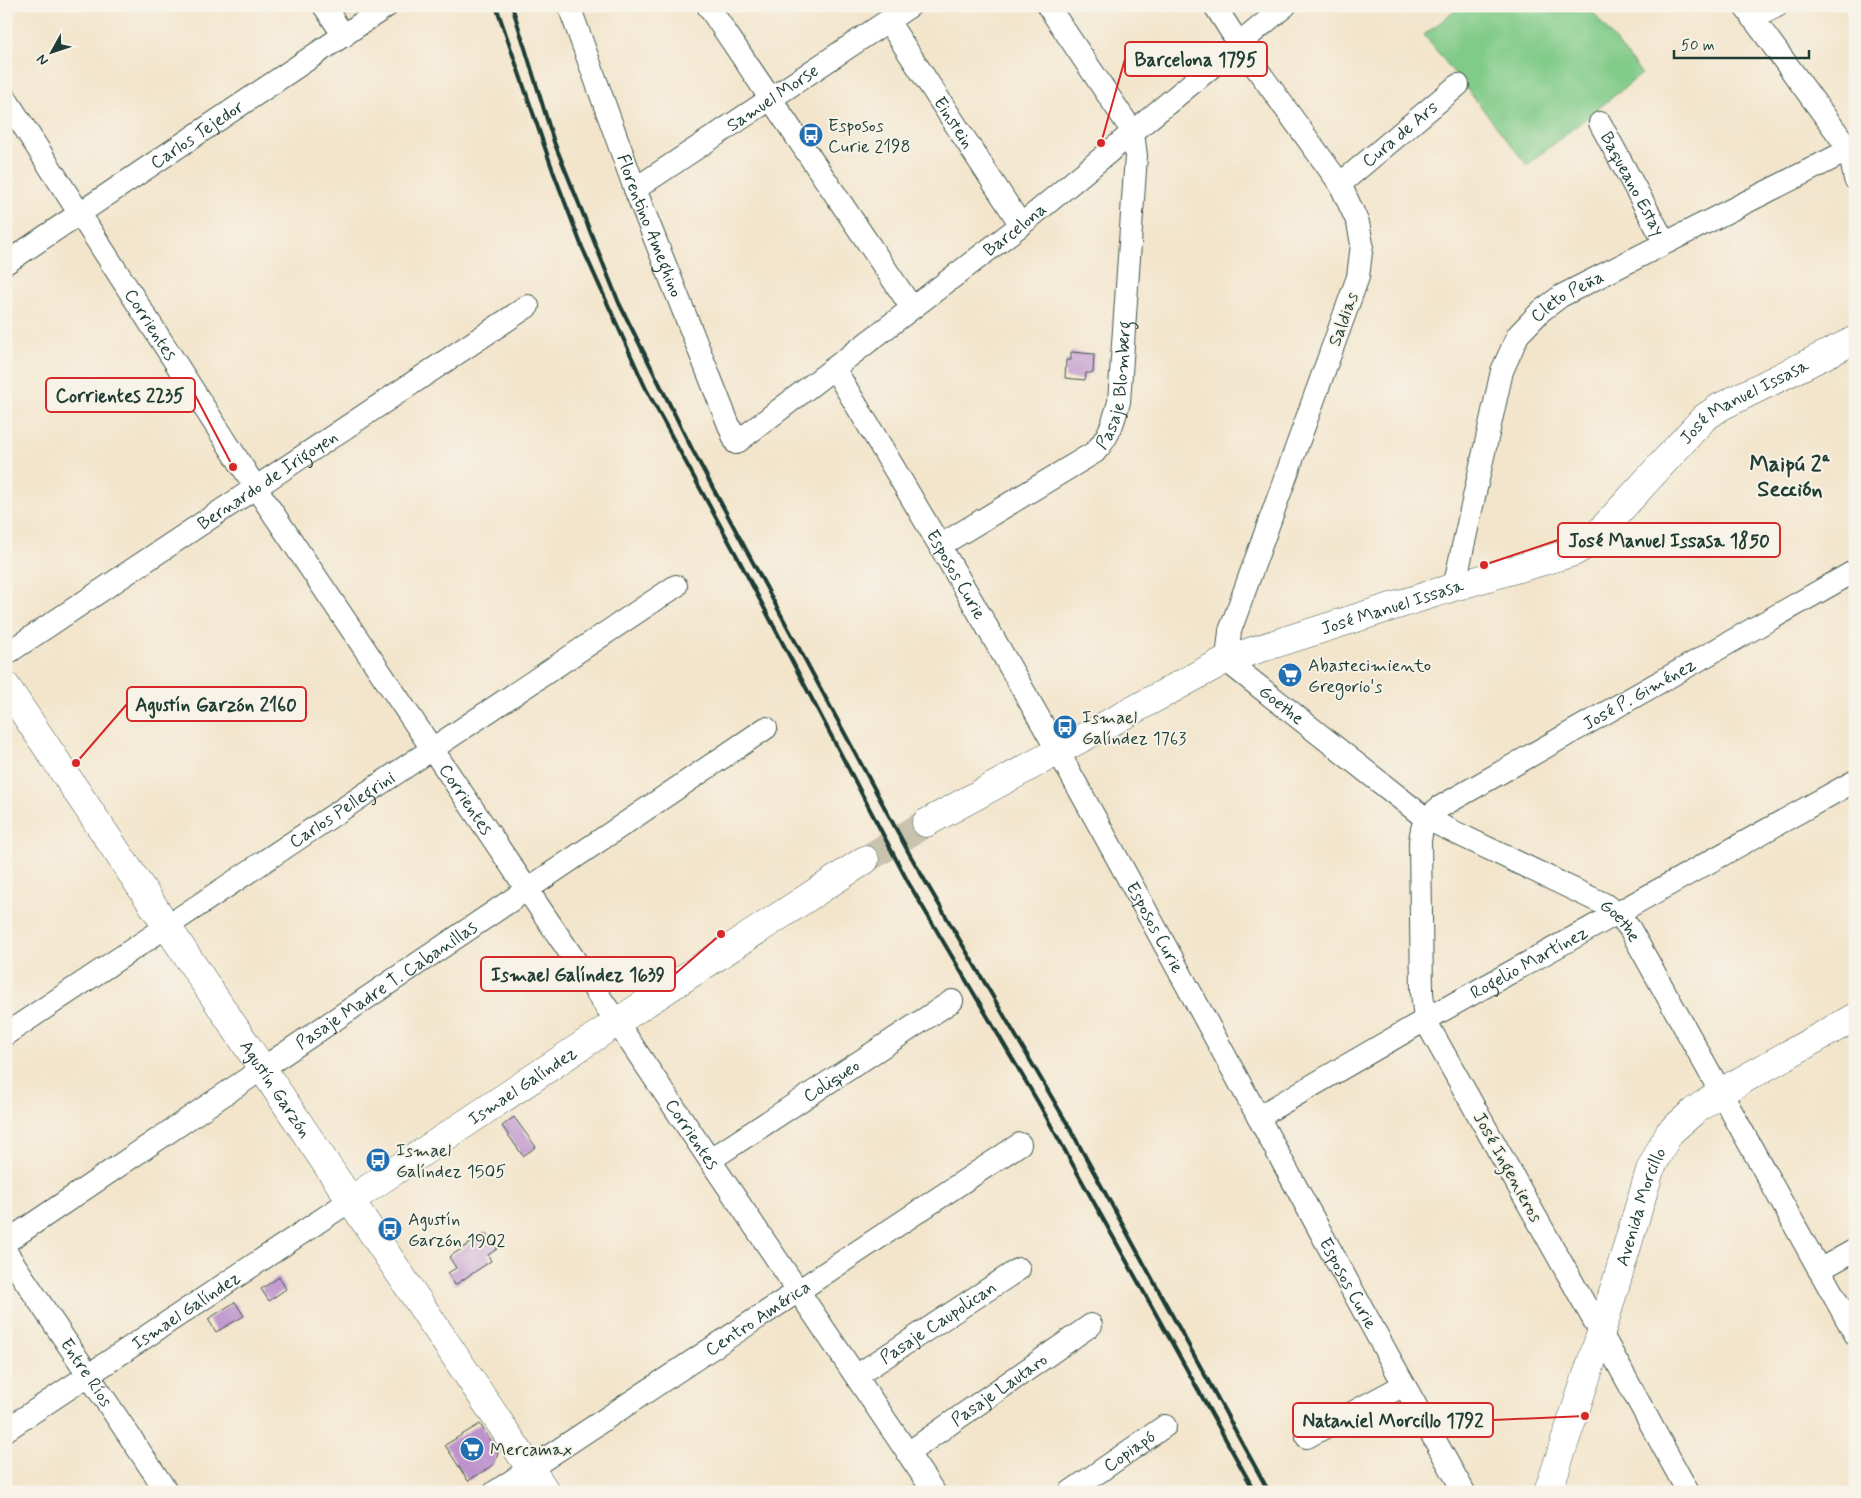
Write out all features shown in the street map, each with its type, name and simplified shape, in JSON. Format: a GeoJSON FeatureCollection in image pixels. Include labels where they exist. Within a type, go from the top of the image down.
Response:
{"type":"FeatureCollection","features":[{"type":"Feature","properties":{"kind":"main road","name":"José Manuel Issasa"},"geometry":{"type":"LineString","coordinates":[[926,823],[1227,659],[1580,549],[1598,534],[1704,418],[1720,407],[1855,340]]}},
{"type":"Feature","properties":{"kind":"main road","name":"Agustín Garzón"},"geometry":{"type":"LineString","coordinates":[[6,686],[546,1492]]}},
{"type":"Feature","properties":{"kind":"main road","name":"Ismael Galíndez"},"geometry":{"type":"LineString","coordinates":[[351,1200],[617,1022],[865,860]]}},
{"type":"Feature","properties":{"kind":"main road","name":"Avenida Morcillo"},"geometry":{"type":"LineString","coordinates":[[1548,1492],[1601,1333],[1650,1170],[1669,1133],[1720,1092],[1855,1017]]}},
{"type":"Feature","properties":{"kind":"street"},"geometry":{"type":"LineString","coordinates":[[324,6],[344,36]]}},
{"type":"Feature","properties":{"kind":"street","name":"Carlos Tejedor"},"geometry":{"type":"LineString","coordinates":[[6,263],[387,6]]}},
{"type":"Feature","properties":{"kind":"street","name":"Florentino Ameghino"},"geometry":{"type":"LineString","coordinates":[[569,6],[635,189],[736,443]]}},
{"type":"Feature","properties":{"kind":"street"},"geometry":{"type":"LineString","coordinates":[[708,6],[912,308]]}},
{"type":"Feature","properties":{"kind":"street","name":"Samuel Morse"},"geometry":{"type":"LineString","coordinates":[[635,189],[910,6]]}},
{"type":"Feature","properties":{"kind":"street"},"geometry":{"type":"LineString","coordinates":[[1048,6],[1133,132]]}},
{"type":"Feature","properties":{"kind":"street","name":"Saldias"},"geometry":{"type":"LineString","coordinates":[[1215,6],[1340,184],[1358,223],[1362,244],[1358,277],[1230,631],[1227,659]]}},
{"type":"Feature","properties":{"kind":"street","name":"Barcelona"},"geometry":{"type":"LineString","coordinates":[[736,443],[1021,225],[1285,6]]}},
{"type":"Feature","properties":{"kind":"street"},"geometry":{"type":"LineString","coordinates":[[1777,6],[1748,12],[1852,148],[1855,179]]}},
{"type":"Feature","properties":{"kind":"street","name":"Einstein"},"geometry":{"type":"LineString","coordinates":[[888,21],[1021,225]]}},
{"type":"Feature","properties":{"kind":"street","name":"Cura de Ars"},"geometry":{"type":"LineString","coordinates":[[1340,184],[1458,85]]}},
{"type":"Feature","properties":{"kind":"street","name":"Corrientes"},"geometry":{"type":"LineString","coordinates":[[6,99],[256,488],[934,1492]]}},
{"type":"Feature","properties":{"kind":"street","name":"Baqueano Estay"},"geometry":{"type":"LineString","coordinates":[[1600,123],[1665,243]]}},
{"type":"Feature","properties":{"kind":"street","name":"Pasaje Blomberg"},"geometry":{"type":"LineString","coordinates":[[941,545],[1080,462],[1095,452],[1106,440],[1119,402],[1136,156],[1133,132]]}},
{"type":"Feature","properties":{"kind":"street","name":"Cleto Peña"},"geometry":{"type":"LineString","coordinates":[[1454,587],[1502,371],[1518,336],[1541,311],[1561,296],[1852,148]]}},
{"type":"Feature","properties":{"kind":"street","name":"Bernardo de Irigoyen"},"geometry":{"type":"LineString","coordinates":[[6,654],[528,306]]}},
{"type":"Feature","properties":{"kind":"street","name":"Esposos Curie"},"geometry":{"type":"LineString","coordinates":[[834,368],[941,545],[1058,750],[1464,1492]]}},
{"type":"Feature","properties":{"kind":"street","name":"José P. Giménez"},"geometry":{"type":"LineString","coordinates":[[1425,818],[1448,802],[1855,571]]}},
{"type":"Feature","properties":{"kind":"street","name":"Carlos Pellegrini"},"geometry":{"type":"LineString","coordinates":[[6,1034],[676,586]]}},
{"type":"Feature","properties":{"kind":"street","name":"Goethe"},"geometry":{"type":"LineString","coordinates":[[1227,659],[1233,666],[1425,818],[1604,904],[1618,914],[1630,929],[1855,1334]]}},
{"type":"Feature","properties":{"kind":"street","name":"Pasaje Madre T. Cabanillas"},"geometry":{"type":"LineString","coordinates":[[6,1242],[766,728]]}},
{"type":"Feature","properties":{"kind":"street","name":"Rogelio Martínez"},"geometry":{"type":"LineString","coordinates":[[1258,1117],[1425,1020],[1855,781]]}},
{"type":"Feature","properties":{"kind":"street","name":"José Ingenieros"},"geometry":{"type":"LineString","coordinates":[[1425,818],[1420,842],[1422,993],[1425,1020],[1688,1492]]}},
{"type":"Feature","properties":{"kind":"street","name":"Coliqueo"},"geometry":{"type":"LineString","coordinates":[[710,1160],[952,1001]]}},
{"type":"Feature","properties":{"kind":"street","name":"Centro América"},"geometry":{"type":"LineString","coordinates":[[495,1492],[1020,1144]]}},
{"type":"Feature","properties":{"kind":"street","name":"Ismael Galíndez"},"geometry":{"type":"LineString","coordinates":[[6,1430],[351,1200]]}},
{"type":"Feature","properties":{"kind":"street"},"geometry":{"type":"LineString","coordinates":[[1819,1270],[1855,1250]]}},
{"type":"Feature","properties":{"kind":"street","name":"Entre Ríos"},"geometry":{"type":"LineString","coordinates":[[6,1252],[167,1492]]}},
{"type":"Feature","properties":{"kind":"street","name":"Pasaje Caupolican"},"geometry":{"type":"LineString","coordinates":[[856,1376],[1019,1269]]}},
{"type":"Feature","properties":{"kind":"street","name":"Pasaje Lautaro"},"geometry":{"type":"LineString","coordinates":[[908,1453],[1090,1325]]}},
{"type":"Feature","properties":{"kind":"street"},"geometry":{"type":"LineString","coordinates":[[1307,1437],[1404,1385]]}},
{"type":"Feature","properties":{"kind":"street","name":"Copiapó"},"geometry":{"type":"LineString","coordinates":[[1070,1492],[1165,1426]]}},
{"type":"Feature","properties":{"kind":"green space"},"geometry":{"type":"Polygon","coordinates":[[[1461,6],[1588,6],[1642,74],[1527,165],[1424,35],[1461,6]]]}},
{"type":"Feature","properties":{"kind":"building"},"geometry":{"type":"Polygon","coordinates":[[[1071,352],[1094,354],[1093,373],[1086,373],[1085,380],[1065,378],[1066,360],[1071,360],[1071,352]]]}},
{"type":"Feature","properties":{"kind":"building"},"geometry":{"type":"Polygon","coordinates":[[[514,1117],[536,1147],[523,1156],[502,1126],[514,1117]]]}},
{"type":"Feature","properties":{"kind":"building"},"geometry":{"type":"Polygon","coordinates":[[[486,1233],[497,1249],[488,1255],[491,1261],[455,1285],[448,1273],[456,1268],[449,1257],[486,1233]]]}},
{"type":"Feature","properties":{"kind":"building"},"geometry":{"type":"Polygon","coordinates":[[[279,1277],[286,1289],[269,1301],[261,1289],[279,1277]]]}},
{"type":"Feature","properties":{"kind":"building"},"geometry":{"type":"Polygon","coordinates":[[[235,1302],[244,1316],[216,1332],[208,1319],[235,1302]]]}},
{"type":"Feature","properties":{"kind":"building","name":"Mercamax"},"geometry":{"type":"Polygon","coordinates":[[[480,1424],[498,1453],[493,1465],[468,1481],[445,1445],[480,1424]]]}},
{"type":"Feature","properties":{"kind":"tunnel"},"geometry":{"type":"LineString","coordinates":[[865,860],[926,823]]}},
{"type":"Feature","properties":{"kind":"railway"},"geometry":{"type":"LineString","coordinates":[[496,6],[553,171],[582,247],[646,389],[739,560],[908,882],[1038,1102],[1255,1492]]}},
{"type":"Feature","properties":{"kind":"railway"},"geometry":{"type":"LineString","coordinates":[[512,6],[554,142],[619,303],[692,449],[910,855],[1068,1125],[1269,1492]]}},
{"type":"Feature","properties":{"kind":"place","name":"Esposos Curie 2198"},"geometry":{"type":"Point","coordinates":[811,135]}},
{"type":"Feature","properties":{"kind":"place","name":"Barcelona 1795"},"geometry":{"type":"Point","coordinates":[1101,143]}},
{"type":"Feature","properties":{"kind":"place","name":"Corrientes 2235"},"geometry":{"type":"Point","coordinates":[233,467]}},
{"type":"Feature","properties":{"kind":"place","name":"José Manuel Issasa 1850"},"geometry":{"type":"Point","coordinates":[1484,565]}},
{"type":"Feature","properties":{"kind":"place","name":"Abastecimiento Gregorio's"},"geometry":{"type":"Point","coordinates":[1290,675]}},
{"type":"Feature","properties":{"kind":"place","name":"Ismael Galíndez 1763"},"geometry":{"type":"Point","coordinates":[1065,727]}},
{"type":"Feature","properties":{"kind":"place","name":"Agustín Garzón 2160"},"geometry":{"type":"Point","coordinates":[76,763]}},
{"type":"Feature","properties":{"kind":"place","name":"Ismael Galíndez 1639"},"geometry":{"type":"Point","coordinates":[721,934]}},
{"type":"Feature","properties":{"kind":"place","name":"Ismael Galíndez 1505"},"geometry":{"type":"Point","coordinates":[378,1160]}},
{"type":"Feature","properties":{"kind":"place","name":"Agustín Garzón 1902"},"geometry":{"type":"Point","coordinates":[390,1229]}},
{"type":"Feature","properties":{"kind":"place","name":"Nataniel Morcillo 1792"},"geometry":{"type":"Point","coordinates":[1585,1416]}},
{"type":"Feature","properties":{"kind":"place","name":"Mercamax"},"geometry":{"type":"Point","coordinates":[472,1449]}},
{"type":"Feature","properties":{"kind":"district","name":"Maipú 2ª Sección"},"geometry":{"type":"Point","coordinates":[1790,476]}}]}
